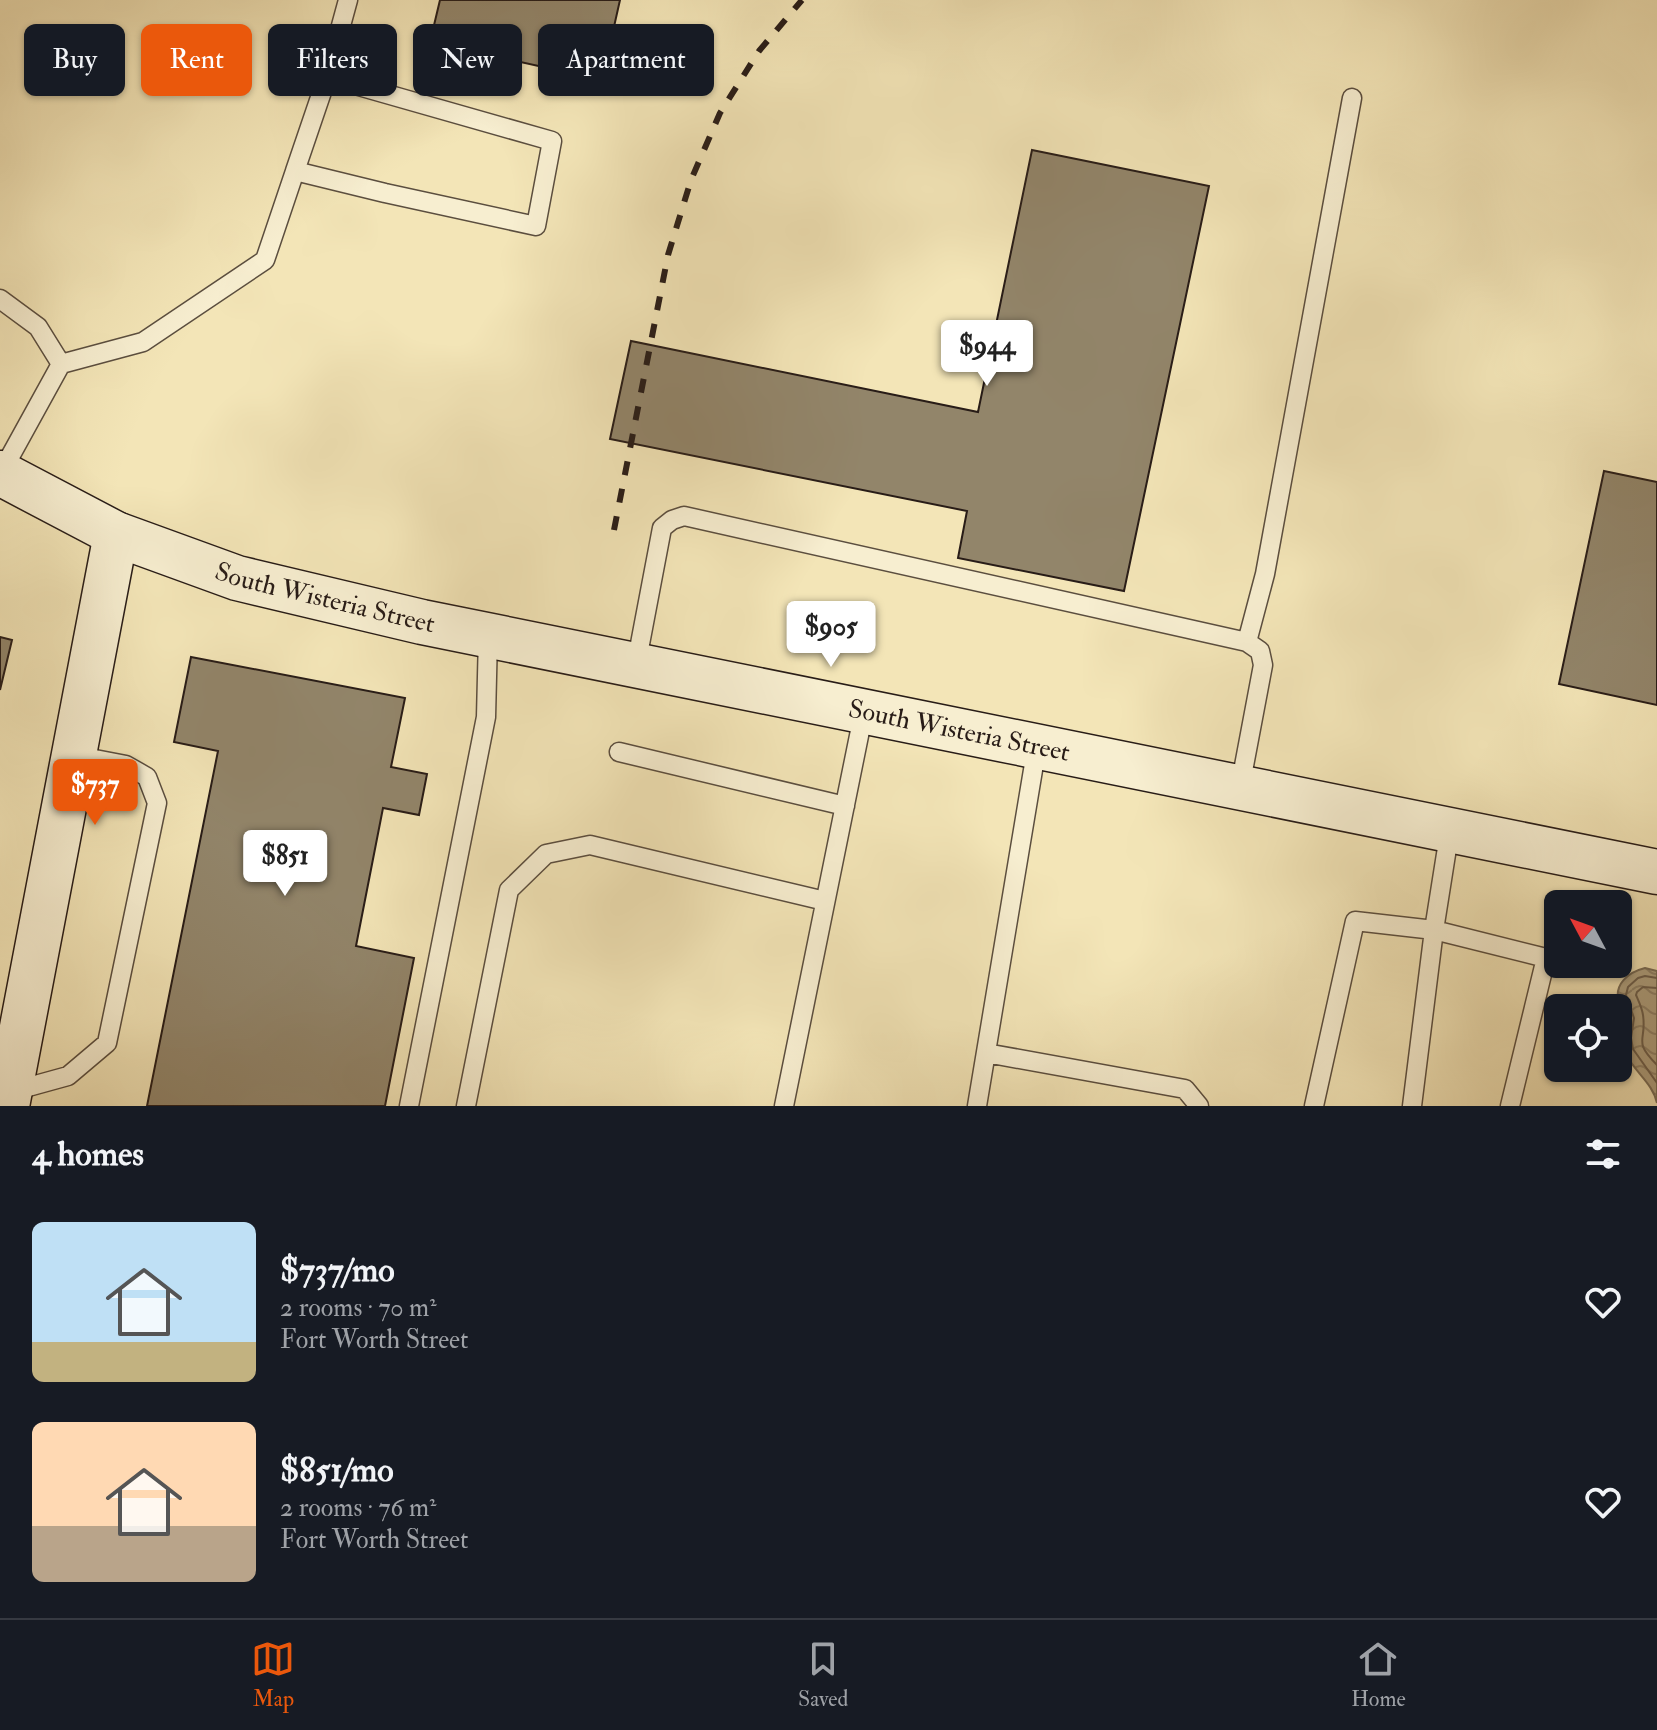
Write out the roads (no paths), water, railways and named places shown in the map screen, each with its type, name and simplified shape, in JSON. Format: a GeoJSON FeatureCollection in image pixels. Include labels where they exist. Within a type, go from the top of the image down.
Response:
{"type":"FeatureCollection","features":[{"type":"Feature","properties":{"kind":"street","name":"South Wisteria Street"},"geometry":{"type":"LineString","coordinates":[[0,473],[116,534],[237,578],[422,622],[1657,872]]}},
{"type":"Feature","properties":{"kind":"street"},"geometry":{"type":"LineString","coordinates":[[8,1099],[116,534]]}},
{"type":"Feature","properties":{"kind":"lane"},"geometry":{"type":"LineString","coordinates":[[341,24],[348,0]]}},
{"type":"Feature","properties":{"kind":"lane"},"geometry":{"type":"LineString","coordinates":[[0,473],[61,364],[143,342],[265,260],[321,96]]}},
{"type":"Feature","properties":{"kind":"lane"},"geometry":{"type":"LineString","coordinates":[[295,171],[536,226],[552,141],[394,96]]}},
{"type":"Feature","properties":{"kind":"lane"},"geometry":{"type":"LineString","coordinates":[[1247,642],[1265,574],[1352,98]]}},
{"type":"Feature","properties":{"kind":"lane"},"geometry":{"type":"LineString","coordinates":[[0,299],[38,327],[61,364]]}},
{"type":"Feature","properties":{"kind":"lane"},"geometry":{"type":"LineString","coordinates":[[636,665],[662,528],[684,516],[1247,642],[1260,651],[1263,665],[1240,787]]}},
{"type":"Feature","properties":{"kind":"lane"},"geometry":{"type":"LineString","coordinates":[[409,1106],[486,717],[488,635]]}},
{"type":"Feature","properties":{"kind":"lane"},"geometry":{"type":"LineString","coordinates":[[784,1106],[864,711]]}},
{"type":"Feature","properties":{"kind":"lane"},"geometry":{"type":"LineString","coordinates":[[977,1106],[1037,746]]}},
{"type":"Feature","properties":{"kind":"lane"},"geometry":{"type":"LineString","coordinates":[[619,752],[845,806]]}},
{"type":"Feature","properties":{"kind":"lane"},"geometry":{"type":"LineString","coordinates":[[8,1099],[68,1076],[107,1043],[157,803],[147,777],[126,765],[74,755]]}},
{"type":"Feature","properties":{"kind":"lane"},"geometry":{"type":"LineString","coordinates":[[1412,1106],[1450,829]]}},
{"type":"Feature","properties":{"kind":"lane"},"geometry":{"type":"LineString","coordinates":[[466,1106],[509,890],[546,854],[590,845],[825,901]]}},
{"type":"Feature","properties":{"kind":"lane"},"geometry":{"type":"LineString","coordinates":[[1314,1106],[1355,921],[1434,930],[1546,958],[1510,1106]]}},
{"type":"Feature","properties":{"kind":"lane"},"geometry":{"type":"LineString","coordinates":[[986,1053],[1185,1089],[1199,1106]]}},
{"type":"Feature","properties":{"kind":"water"},"geometry":{"type":"Polygon","coordinates":[[[1645,968],[1657,971],[1657,1103],[1652,1090],[1632,1063],[1632,994],[1618,994],[1620,985],[1626,978],[1632,978],[1633,972],[1645,968]]]}},
{"type":"Feature","properties":{"kind":"railway"},"geometry":{"type":"LineString","coordinates":[[614,530],[668,255],[691,180],[720,113],[759,51],[802,0]]}}]}
